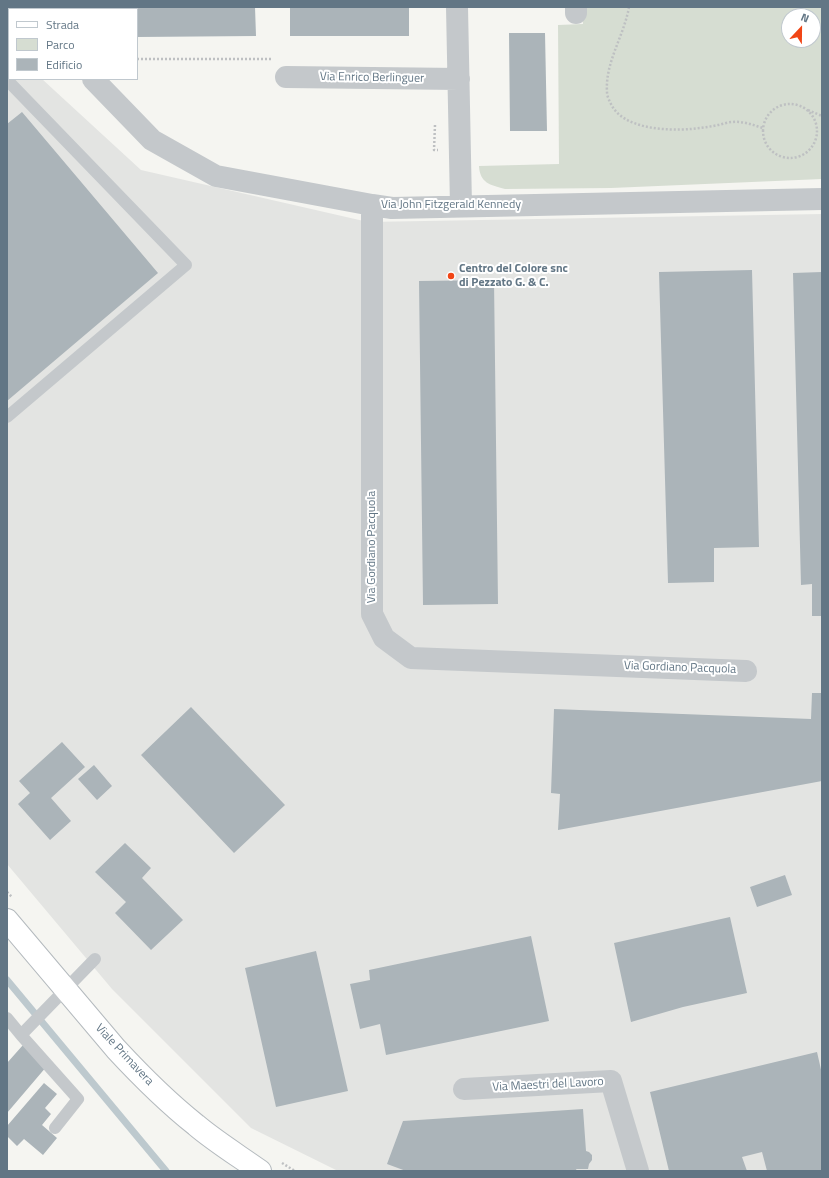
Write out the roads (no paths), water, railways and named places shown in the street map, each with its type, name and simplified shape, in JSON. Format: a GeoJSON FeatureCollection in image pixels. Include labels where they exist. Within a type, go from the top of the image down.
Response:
{"type":"FeatureCollection","features":[{"type":"Feature","properties":{"kind":"main road","name":"Viale Primavera"},"geometry":{"type":"LineString","coordinates":[[7,920],[60,995],[167,1100],[196,1126],[269,1166]]}},
{"type":"Feature","properties":{"kind":"street"},"geometry":{"type":"LineString","coordinates":[[457,7],[461,206]]}},
{"type":"Feature","properties":{"kind":"street","name":"Via Enrico Berlinguer"},"geometry":{"type":"LineString","coordinates":[[286,77],[459,80]]}},
{"type":"Feature","properties":{"kind":"street","name":"Via John Fitzgerald Kennedy"},"geometry":{"type":"LineString","coordinates":[[94,80],[152,140],[216,176],[372,205],[392,208],[822,199]]}},
{"type":"Feature","properties":{"kind":"street","name":"Via Gordiano Pacquola"},"geometry":{"type":"LineString","coordinates":[[372,205],[372,614],[384,638],[411,658],[746,671]]}},
{"type":"Feature","properties":{"kind":"street","name":"Via Maestri del Lavoro"},"geometry":{"type":"LineString","coordinates":[[464,1089],[611,1081],[638,1171]]}},
{"type":"Feature","properties":{"kind":"lane"},"geometry":{"type":"LineString","coordinates":[[7,417],[186,265],[11,83]]}},
{"type":"Feature","properties":{"kind":"lane"},"geometry":{"type":"LineString","coordinates":[[24,1032],[95,959]]}},
{"type":"Feature","properties":{"kind":"lane"},"geometry":{"type":"LineString","coordinates":[[7,1018],[24,1032],[78,1099],[55,1128]]}},
{"type":"Feature","properties":{"kind":"waterway"},"geometry":{"type":"LineString","coordinates":[[7,980],[166,1171]]}},
{"type":"Feature","properties":{"kind":"place","name":"Centro del Colore snc di Pezzato G. & C."},"geometry":{"type":"Point","coordinates":[451,276]}}]}
